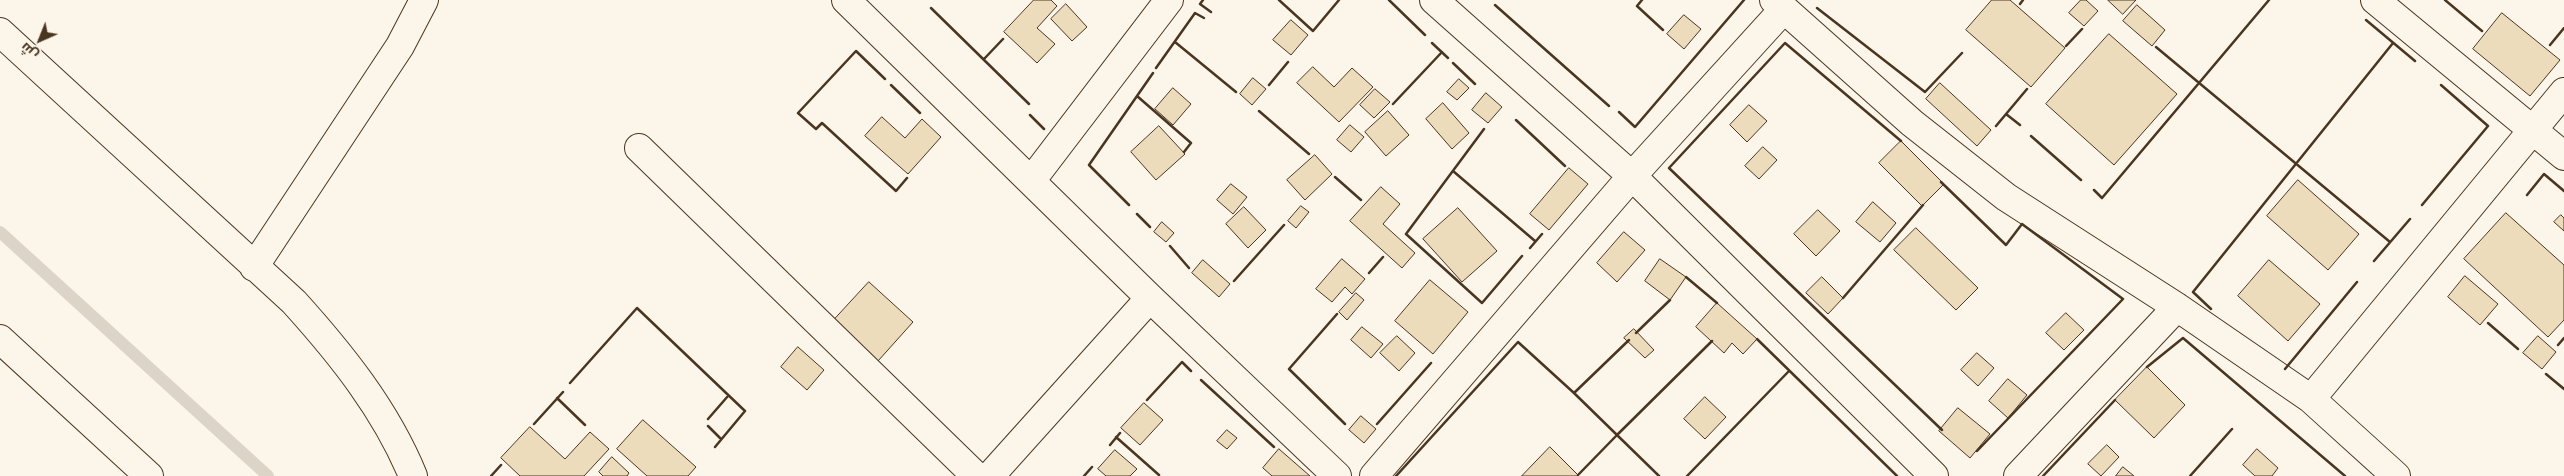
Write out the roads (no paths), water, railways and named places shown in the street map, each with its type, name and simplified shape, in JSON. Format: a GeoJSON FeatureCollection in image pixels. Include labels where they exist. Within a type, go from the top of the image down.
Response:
{"type":"FeatureCollection","features":[{"type":"Feature","properties":{"kind":"street"},"geometry":{"type":"LineString","coordinates":[[254,267],[400,46],[424,0]]}},
{"type":"Feature","properties":{"kind":"street"},"geometry":{"type":"LineString","coordinates":[[846,0],[1150,298],[1337,476]]}},
{"type":"Feature","properties":{"kind":"street"},"geometry":{"type":"LineString","coordinates":[[1031,181],[1169,0]]}},
{"type":"Feature","properties":{"kind":"street"},"geometry":{"type":"LineString","coordinates":[[1434,0],[1632,176],[1934,476]]}},
{"type":"Feature","properties":{"kind":"street"},"geometry":{"type":"LineString","coordinates":[[2375,0],[2564,156]]}},
{"type":"Feature","properties":{"kind":"street"},"geometry":{"type":"LineString","coordinates":[[1374,476],[1778,5],[1912,123],[2006,196],[2176,307],[2311,399],[2396,476]]}},
{"type":"Feature","properties":{"kind":"street"},"geometry":{"type":"LineString","coordinates":[[0,32],[294,302],[330,342],[362,386],[391,431],[413,476]]}},
{"type":"Feature","properties":{"kind":"street"},"geometry":{"type":"LineString","coordinates":[[2311,399],[2534,131],[2564,92]]}},
{"type":"Feature","properties":{"kind":"street"},"geometry":{"type":"LineString","coordinates":[[639,148],[976,476]]}},
{"type":"Feature","properties":{"kind":"street"},"geometry":{"type":"LineString","coordinates":[[990,476],[1150,298]]}},
{"type":"Feature","properties":{"kind":"street"},"geometry":{"type":"LineString","coordinates":[[2018,476],[2176,307]]}},
{"type":"Feature","properties":{"kind":"street"},"geometry":{"type":"LineString","coordinates":[[0,339],[149,476]]}},
{"type":"Feature","properties":{"kind":"waterway"},"geometry":{"type":"LineString","coordinates":[[0,232],[268,476]]}}]}
